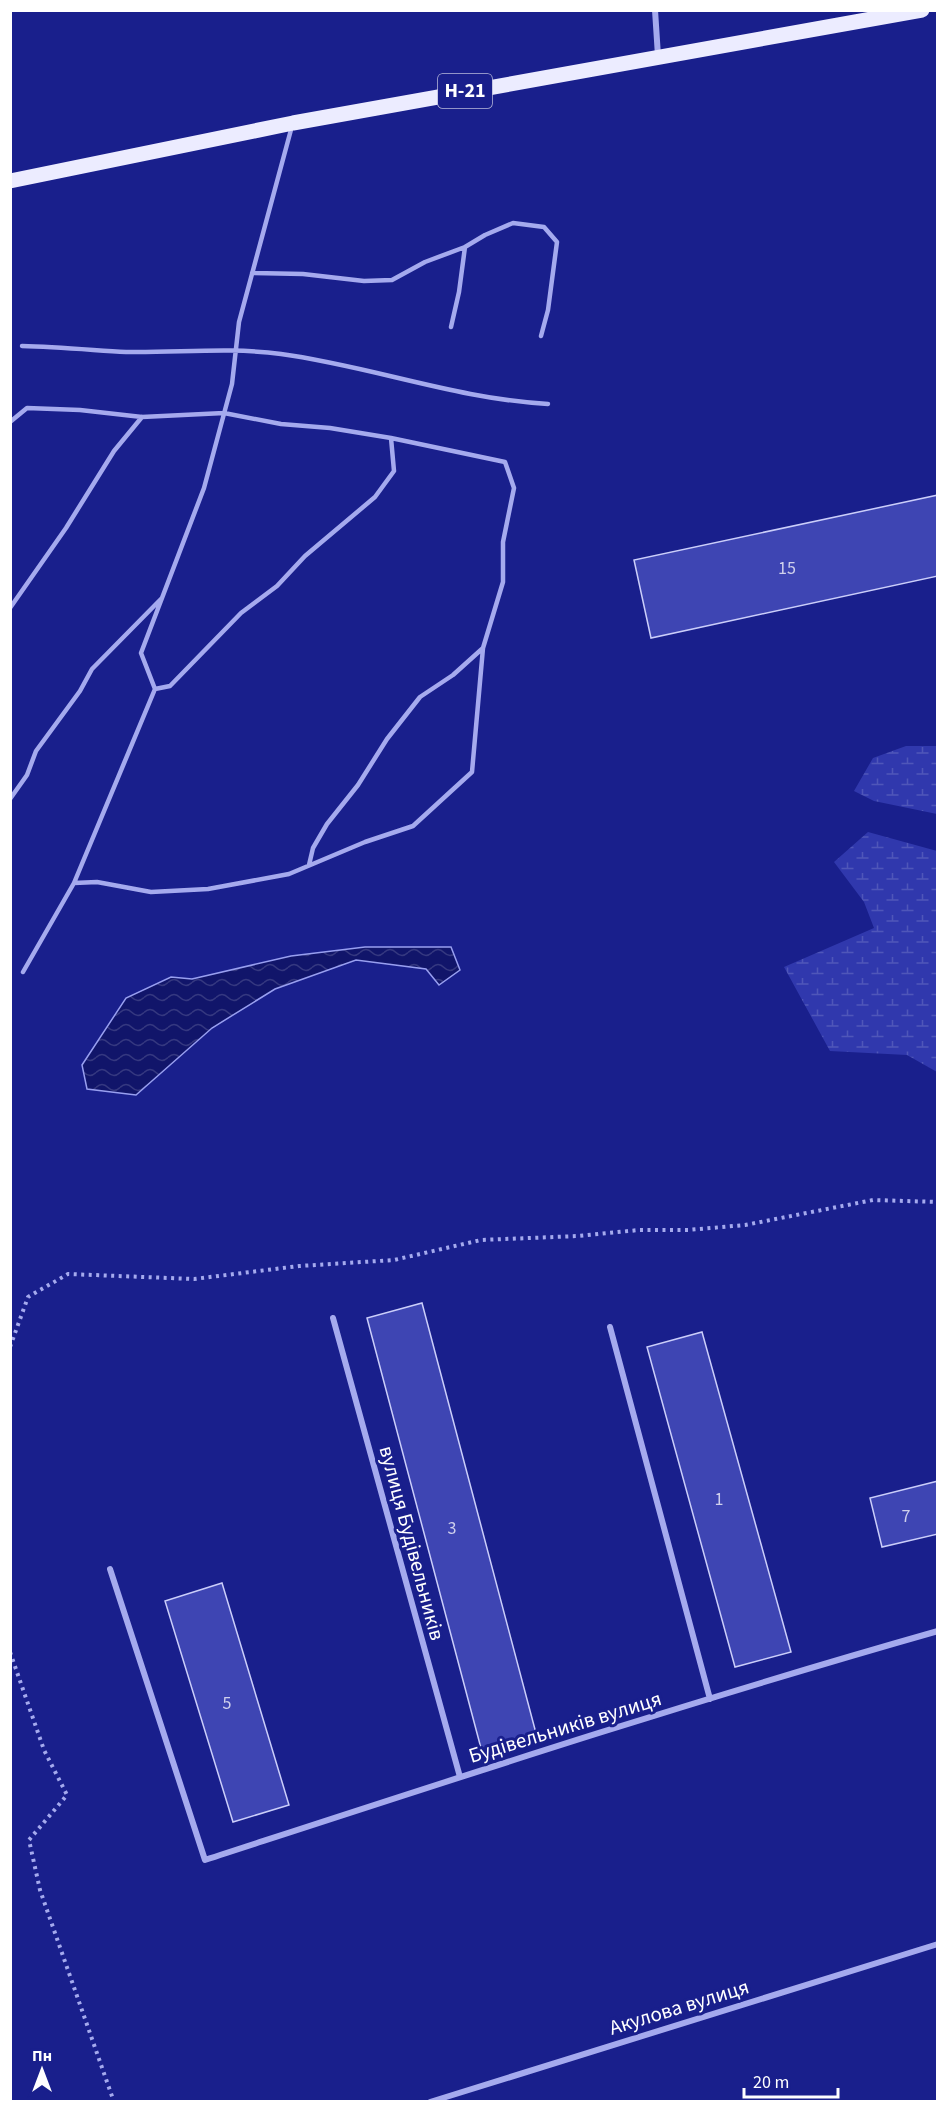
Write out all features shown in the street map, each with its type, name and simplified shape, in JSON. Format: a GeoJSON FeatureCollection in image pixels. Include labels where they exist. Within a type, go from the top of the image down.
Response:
{"type":"FeatureCollection","features":[{"type":"Feature","properties":{"kind":"main road","name":"Н-21"},"geometry":{"type":"LineString","coordinates":[[10,181],[293,123],[922,10]]}},
{"type":"Feature","properties":{"kind":"street"},"geometry":{"type":"LineString","coordinates":[[654,10],[658,57]]}},
{"type":"Feature","properties":{"kind":"street","name":"вулиця Будівельників"},"geometry":{"type":"LineString","coordinates":[[333,1318],[460,1777]]}},
{"type":"Feature","properties":{"kind":"street"},"geometry":{"type":"LineString","coordinates":[[610,1327],[710,1699]]}},
{"type":"Feature","properties":{"kind":"street","name":"Будівельників вулиця"},"geometry":{"type":"LineString","coordinates":[[110,1569],[205,1860],[460,1777],[938,1631]]}},
{"type":"Feature","properties":{"kind":"street","name":"Акулова вулиця"},"geometry":{"type":"LineString","coordinates":[[430,2102],[938,1944]]}},
{"type":"Feature","properties":{"kind":"lane"},"geometry":{"type":"LineString","coordinates":[[23,972],[74,883],[155,689],[141,652],[204,488],[232,384],[238,322],[293,123]]}},
{"type":"Feature","properties":{"kind":"lane"},"geometry":{"type":"LineString","coordinates":[[252,273],[303,274],[364,281],[393,280],[425,262],[465,247],[513,223],[544,226],[557,242],[548,310],[542,336]]}},
{"type":"Feature","properties":{"kind":"lane"},"geometry":{"type":"LineString","coordinates":[[451,327],[459,292],[465,247]]}},
{"type":"Feature","properties":{"kind":"lane"},"geometry":{"type":"LineString","coordinates":[[22,346],[127,352],[236,350],[322,360],[439,388],[548,404]]}},
{"type":"Feature","properties":{"kind":"lane"},"geometry":{"type":"LineString","coordinates":[[10,422],[27,408],[80,410],[142,417],[224,413],[281,424],[330,428],[392,438],[505,462],[514,488],[503,542],[503,582],[483,648],[472,772],[413,826],[365,842],[289,874],[208,890],[150,892],[97,882],[74,883]]}},
{"type":"Feature","properties":{"kind":"lane"},"geometry":{"type":"LineString","coordinates":[[10,608],[66,528],[114,451],[142,417]]}},
{"type":"Feature","properties":{"kind":"lane"},"geometry":{"type":"LineString","coordinates":[[155,689],[170,686],[241,613],[277,586],[305,556],[375,496],[394,471],[392,438]]}},
{"type":"Feature","properties":{"kind":"lane"},"geometry":{"type":"LineString","coordinates":[[10,799],[27,775],[36,751],[80,691],[92,669],[162,597]]}},
{"type":"Feature","properties":{"kind":"lane"},"geometry":{"type":"LineString","coordinates":[[309,865],[313,848],[327,824],[358,785],[387,739],[420,697],[453,675],[483,648]]}},
{"type":"Feature","properties":{"kind":"path"},"geometry":{"type":"LineString","coordinates":[[10,1347],[28,1297],[68,1274],[194,1279],[300,1266],[394,1260],[481,1240],[746,1225],[873,1200],[938,1202]]}},
{"type":"Feature","properties":{"kind":"path"},"geometry":{"type":"LineString","coordinates":[[10,1652],[44,1750],[67,1795],[29,1840],[40,1890],[114,2102]]}},
{"type":"Feature","properties":{"kind":"green space"},"geometry":{"type":"Polygon","coordinates":[[[906,746],[937,746],[937,814],[874,801],[854,791],[873,758],[906,746]]]}},
{"type":"Feature","properties":{"kind":"green space"},"geometry":{"type":"Polygon","coordinates":[[[868,832],[937,851],[937,1072],[907,1055],[830,1051],[784,967],[874,928],[864,902],[834,862],[868,832]]]}},
{"type":"Feature","properties":{"kind":"water"},"geometry":{"type":"Polygon","coordinates":[[[365,947],[451,947],[460,970],[439,985],[426,969],[356,960],[275,989],[212,1028],[136,1095],[87,1089],[82,1065],[126,998],[171,977],[192,979],[291,956],[365,947]]]}},
{"type":"Feature","properties":{"kind":"building"},"geometry":{"type":"Polygon","coordinates":[[[938,495],[938,576],[651,638],[634,560],[938,495]]]}},
{"type":"Feature","properties":{"kind":"building"},"geometry":{"type":"Polygon","coordinates":[[[422,1303],[537,1737],[482,1752],[367,1318],[422,1303]]]}},
{"type":"Feature","properties":{"kind":"building"},"geometry":{"type":"Polygon","coordinates":[[[702,1332],[791,1652],[735,1667],[647,1347],[702,1332]]]}},
{"type":"Feature","properties":{"kind":"building"},"geometry":{"type":"Polygon","coordinates":[[[938,1481],[938,1534],[882,1547],[870,1498],[938,1481]]]}},
{"type":"Feature","properties":{"kind":"building"},"geometry":{"type":"Polygon","coordinates":[[[222,1583],[289,1805],[233,1822],[165,1601],[222,1583]]]}}]}
